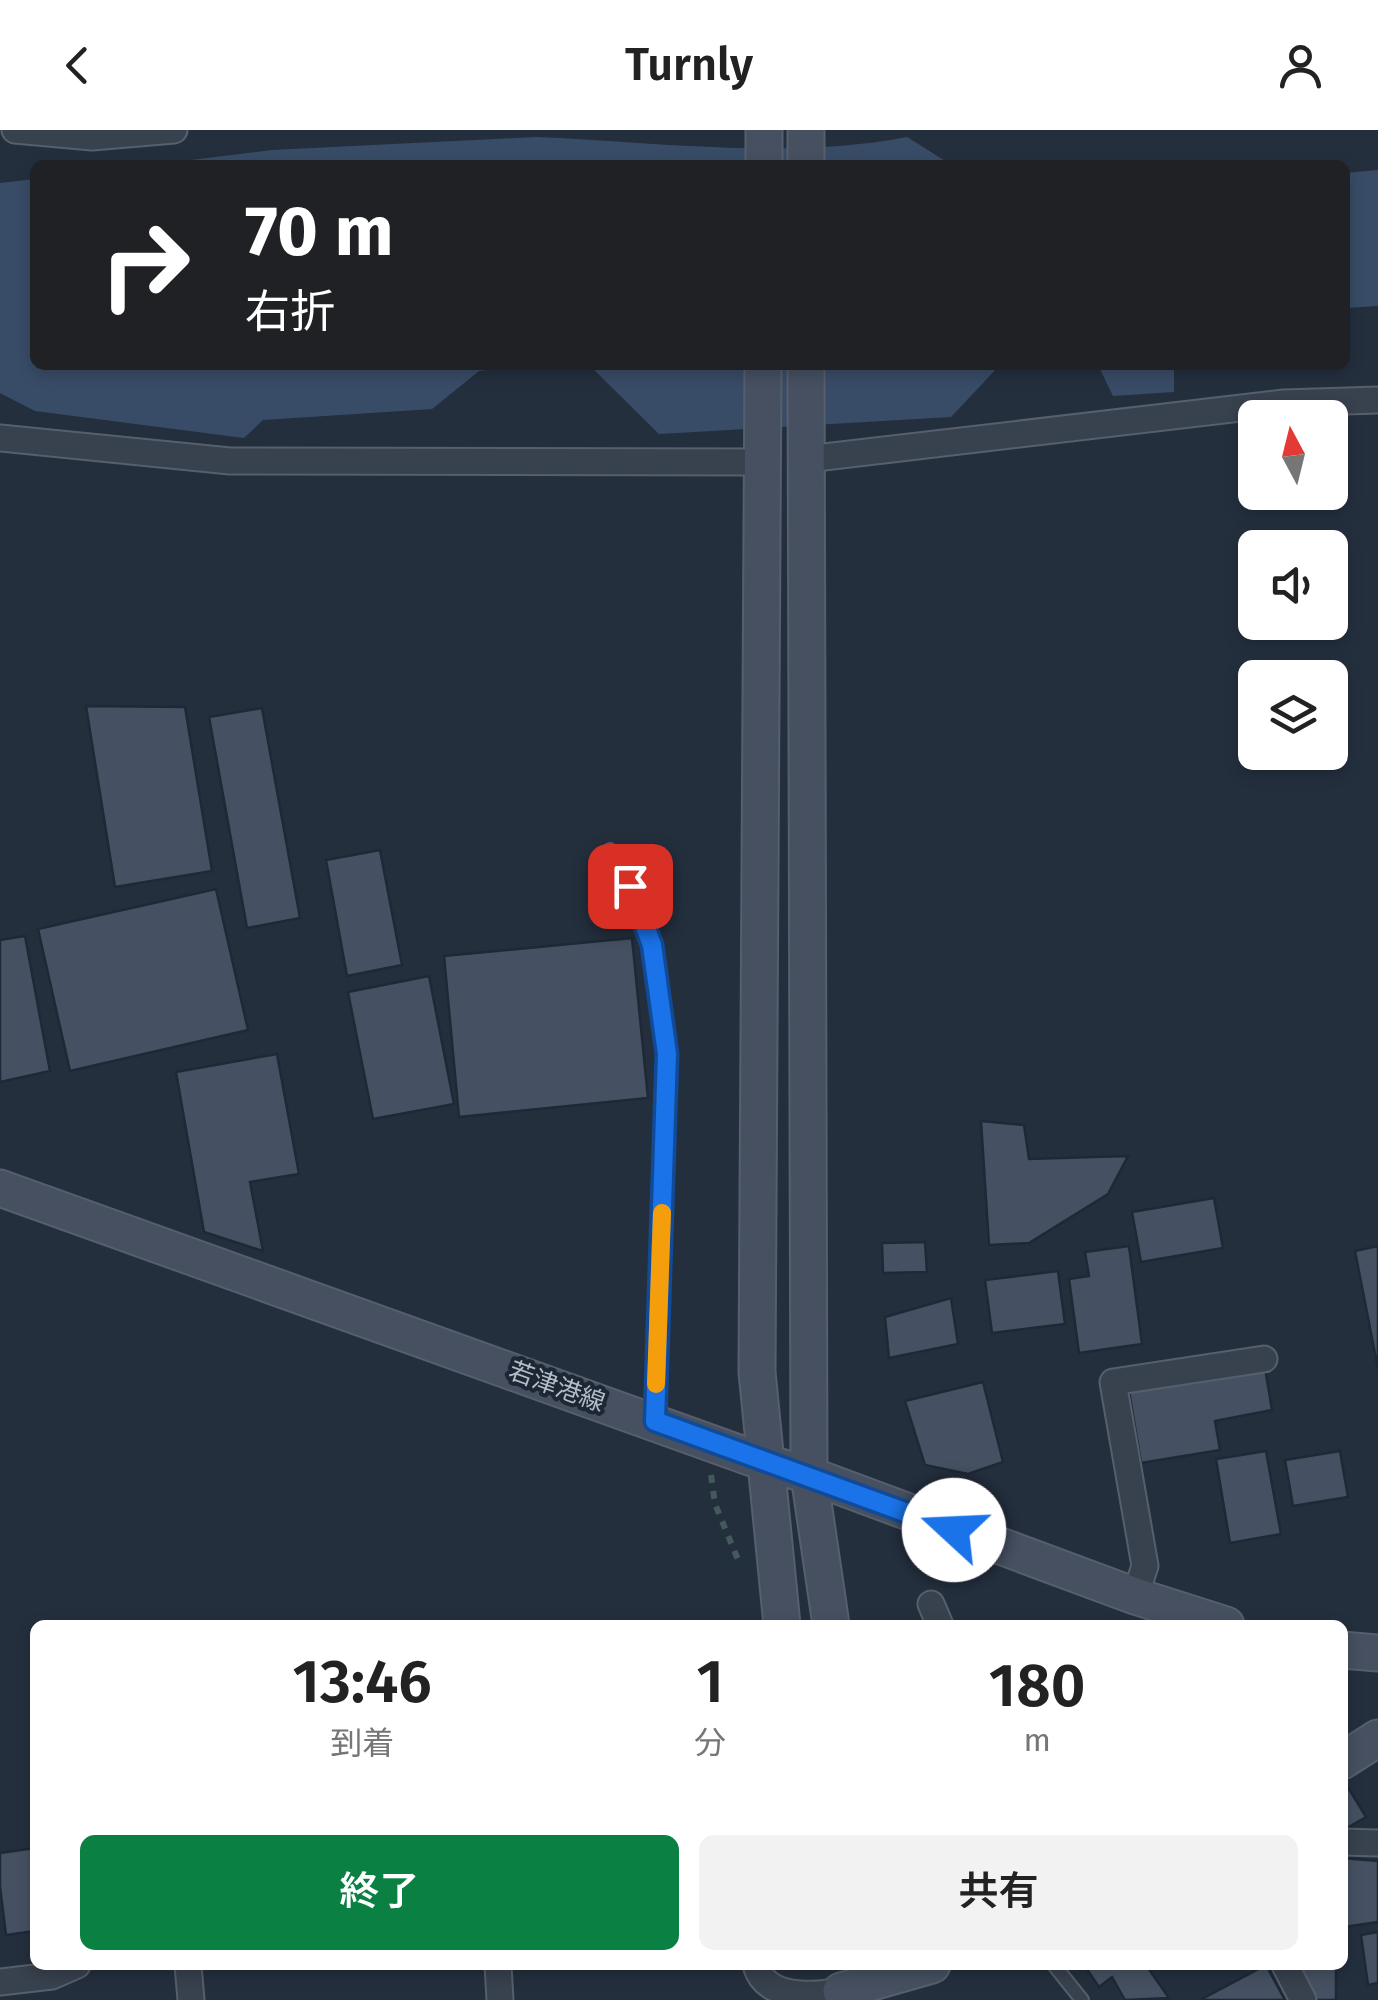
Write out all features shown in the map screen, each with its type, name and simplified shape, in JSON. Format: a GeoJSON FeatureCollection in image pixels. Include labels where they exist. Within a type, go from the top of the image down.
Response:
{"type":"FeatureCollection","features":[{"type":"Feature","properties":{"kind":"street"},"geometry":{"type":"LineString","coordinates":[[15,130],[92,137],[174,130]]}},
{"type":"Feature","properties":{"kind":"street"},"geometry":{"type":"LineString","coordinates":[[764,130],[764,160]]}},
{"type":"Feature","properties":{"kind":"street"},"geometry":{"type":"LineString","coordinates":[[806,130],[806,160]]}},
{"type":"Feature","properties":{"kind":"street"},"geometry":{"type":"LineString","coordinates":[[763,370],[757,1372],[782,1620]]}},
{"type":"Feature","properties":{"kind":"street"},"geometry":{"type":"LineString","coordinates":[[806,370],[808,1475],[830,1620]]}},
{"type":"Feature","properties":{"kind":"street"},"geometry":{"type":"LineString","coordinates":[[806,451],[1284,402],[1378,400]]}},
{"type":"Feature","properties":{"kind":"street"},"geometry":{"type":"LineString","coordinates":[[0,438],[230,462],[763,453]]}},
{"type":"Feature","properties":{"kind":"street","name":"若津港線"},"geometry":{"type":"LineString","coordinates":[[0,1188],[1210,1620]]}},
{"type":"Feature","properties":{"kind":"street"},"geometry":{"type":"LineString","coordinates":[[1135,1596],[1145,1566],[1113,1382],[1264,1358]]}},
{"type":"Feature","properties":{"kind":"street"},"geometry":{"type":"LineString","coordinates":[[1348,1650],[1378,1652]]}},
{"type":"Feature","properties":{"kind":"street"},"geometry":{"type":"LineString","coordinates":[[1348,1757],[1378,1738]]}},
{"type":"Feature","properties":{"kind":"street"},"geometry":{"type":"LineString","coordinates":[[1348,1842],[1378,1842]]}},
{"type":"Feature","properties":{"kind":"street"},"geometry":{"type":"LineString","coordinates":[[0,1982],[52,1976],[65,1970]]}},
{"type":"Feature","properties":{"kind":"street"},"geometry":{"type":"LineString","coordinates":[[188,1970],[191,2000]]}},
{"type":"Feature","properties":{"kind":"street"},"geometry":{"type":"LineString","coordinates":[[498,1970],[500,2000]]}},
{"type":"Feature","properties":{"kind":"street"},"geometry":{"type":"LineString","coordinates":[[757,1970],[780,1991],[812,1996],[841,1985],[893,1981],[920,1970]]}},
{"type":"Feature","properties":{"kind":"street"},"geometry":{"type":"LineString","coordinates":[[1287,1970],[1302,2000]]}},
{"type":"Feature","properties":{"kind":"lane"},"geometry":{"type":"LineString","coordinates":[[610,850],[630,886],[652,945],[667,1054],[655,1421]]}},
{"type":"Feature","properties":{"kind":"lane"},"geometry":{"type":"LineString","coordinates":[[1058,1970],[1082,2000]]}},
{"type":"Feature","properties":{"kind":"path"},"geometry":{"type":"LineString","coordinates":[[711,1469],[715,1504],[739,1558],[741,1575]]}},
{"type":"Feature","properties":{"kind":"water"},"geometry":{"type":"Polygon","coordinates":[[[536,137],[769,148],[862,144],[907,137],[944,160],[191,160],[272,150],[536,137]]]}},
{"type":"Feature","properties":{"kind":"water"},"geometry":{"type":"Polygon","coordinates":[[[1378,170],[1378,306],[1350,308],[1350,173],[1378,170]]]}},
{"type":"Feature","properties":{"kind":"water"},"geometry":{"type":"Polygon","coordinates":[[[30,180],[30,370],[487,370],[479,371],[432,409],[263,420],[244,438],[35,411],[0,393],[0,183],[30,180]]]}},
{"type":"Feature","properties":{"kind":"water"},"geometry":{"type":"Polygon","coordinates":[[[594,370],[995,370],[951,417],[659,434],[594,370]]]}},
{"type":"Feature","properties":{"kind":"water"},"geometry":{"type":"Polygon","coordinates":[[[1100,370],[1174,370],[1174,392],[1113,396],[1100,370]]]}},
{"type":"Feature","properties":{"kind":"building"},"geometry":{"type":"Polygon","coordinates":[[[86,706],[185,707],[212,871],[115,887],[86,706]]]}},
{"type":"Feature","properties":{"kind":"building"},"geometry":{"type":"Polygon","coordinates":[[[262,708],[300,918],[247,928],[209,717],[262,708]]]}},
{"type":"Feature","properties":{"kind":"building"},"geometry":{"type":"Polygon","coordinates":[[[380,850],[402,965],[347,976],[326,860],[380,850]]]}},
{"type":"Feature","properties":{"kind":"building"},"geometry":{"type":"Polygon","coordinates":[[[216,889],[248,1030],[70,1071],[38,929],[216,889]]]}},
{"type":"Feature","properties":{"kind":"building"},"geometry":{"type":"Polygon","coordinates":[[[25,936],[50,1071],[0,1082],[0,940],[25,936]]]}},
{"type":"Feature","properties":{"kind":"building"},"geometry":{"type":"Polygon","coordinates":[[[632,938],[648,1098],[459,1117],[444,956],[632,938]]]}},
{"type":"Feature","properties":{"kind":"building"},"geometry":{"type":"Polygon","coordinates":[[[429,976],[454,1104],[373,1119],[348,992],[429,976]]]}},
{"type":"Feature","properties":{"kind":"building"},"geometry":{"type":"Polygon","coordinates":[[[277,1054],[299,1174],[250,1182],[263,1251],[204,1232],[176,1072],[277,1054]]]}},
{"type":"Feature","properties":{"kind":"building"},"geometry":{"type":"Polygon","coordinates":[[[981,1121],[1024,1125],[1029,1159],[1128,1156],[1108,1194],[1029,1243],[989,1245],[981,1121]]]}},
{"type":"Feature","properties":{"kind":"building"},"geometry":{"type":"Polygon","coordinates":[[[1214,1198],[1223,1248],[1141,1262],[1132,1212],[1214,1198]]]}},
{"type":"Feature","properties":{"kind":"building"},"geometry":{"type":"Polygon","coordinates":[[[925,1242],[927,1272],[883,1273],[882,1243],[925,1242]]]}},
{"type":"Feature","properties":{"kind":"building"},"geometry":{"type":"Polygon","coordinates":[[[1129,1246],[1142,1344],[1079,1353],[1069,1279],[1089,1276],[1085,1252],[1129,1246]]]}},
{"type":"Feature","properties":{"kind":"building"},"geometry":{"type":"Polygon","coordinates":[[[1378,1246],[1378,1369],[1355,1251],[1378,1246]]]}},
{"type":"Feature","properties":{"kind":"building"},"geometry":{"type":"Polygon","coordinates":[[[1058,1271],[1065,1324],[992,1333],[985,1280],[1058,1271]]]}},
{"type":"Feature","properties":{"kind":"building"},"geometry":{"type":"Polygon","coordinates":[[[951,1298],[958,1344],[889,1358],[885,1317],[951,1298]]]}},
{"type":"Feature","properties":{"kind":"building"},"geometry":{"type":"Polygon","coordinates":[[[1265,1368],[1272,1410],[1215,1421],[1220,1450],[1141,1463],[1129,1391],[1265,1368]]]}},
{"type":"Feature","properties":{"kind":"building"},"geometry":{"type":"Polygon","coordinates":[[[983,1382],[1003,1462],[968,1474],[925,1465],[905,1401],[983,1382]]]}},
{"type":"Feature","properties":{"kind":"building"},"geometry":{"type":"Polygon","coordinates":[[[1266,1451],[1281,1534],[1230,1543],[1216,1459],[1266,1451]]]}},
{"type":"Feature","properties":{"kind":"building"},"geometry":{"type":"Polygon","coordinates":[[[1340,1451],[1348,1497],[1293,1506],[1285,1460],[1340,1451]]]}},
{"type":"Feature","properties":{"kind":"building"},"geometry":{"type":"Polygon","coordinates":[[[1348,1790],[1366,1817],[1348,1827],[1348,1790]]]}},
{"type":"Feature","properties":{"kind":"building"},"geometry":{"type":"Polygon","coordinates":[[[30,1849],[30,1932],[6,1935],[0,1853],[30,1849]]]}},
{"type":"Feature","properties":{"kind":"building"},"geometry":{"type":"Polygon","coordinates":[[[1348,1858],[1378,1861],[1378,1922],[1348,1926],[1348,1858]]]}},
{"type":"Feature","properties":{"kind":"building"},"geometry":{"type":"Polygon","coordinates":[[[1378,1932],[1378,1983],[1368,1985],[1361,1935],[1378,1932]]]}},
{"type":"Feature","properties":{"kind":"building"},"geometry":{"type":"Polygon","coordinates":[[[1087,1970],[1149,1970],[1169,1998],[1125,2000],[1112,1977],[1099,1987],[1087,1970]]]}},
{"type":"Feature","properties":{"kind":"building"},"geometry":{"type":"Polygon","coordinates":[[[1257,1970],[1269,1970],[1285,2000],[1200,2000],[1257,1970]]]}},
{"type":"Feature","properties":{"kind":"building"},"geometry":{"type":"Polygon","coordinates":[[[1298,1970],[1336,1970],[1336,2000],[1313,2000],[1298,1970]]]}},
{"type":"Feature","properties":{"kind":"slow traffic"},"geometry":{"type":"LineString","coordinates":[[656,1384],[662,1213]]}},
{"type":"Feature","properties":{"kind":"route"},"geometry":{"type":"LineString","coordinates":[[630,886],[652,945],[667,1054],[655,1421],[954,1530]]}}]}
